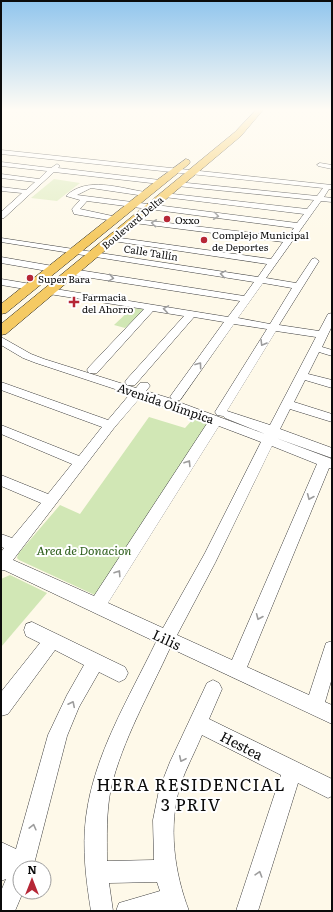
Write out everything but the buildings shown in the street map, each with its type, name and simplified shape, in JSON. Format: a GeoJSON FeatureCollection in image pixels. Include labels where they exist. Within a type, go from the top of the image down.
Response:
{"type":"FeatureCollection","features":[{"type":"Feature","properties":{"kind":"main road","name":"Boulevard Delta"},"geometry":{"type":"LineString","coordinates":[[1,332],[216,153]]}},
{"type":"Feature","properties":{"kind":"main road","name":"Boulevard Delta"},"geometry":{"type":"LineString","coordinates":[[1,310],[131,205],[195,156]]}},
{"type":"Feature","properties":{"kind":"street"},"geometry":{"type":"LineString","coordinates":[[6,153],[191,173],[330,186]]}},
{"type":"Feature","properties":{"kind":"street"},"geometry":{"type":"LineString","coordinates":[[1,216],[65,159]]}},
{"type":"Feature","properties":{"kind":"street"},"geometry":{"type":"LineString","coordinates":[[1,164],[160,182]]}},
{"type":"Feature","properties":{"kind":"street"},"geometry":{"type":"LineString","coordinates":[[320,165],[332,167]]}},
{"type":"Feature","properties":{"kind":"street"},"geometry":{"type":"LineString","coordinates":[[1,176],[41,181]]}},
{"type":"Feature","properties":{"kind":"street"},"geometry":{"type":"LineString","coordinates":[[314,181],[330,186]]}},
{"type":"Feature","properties":{"kind":"street"},"geometry":{"type":"LineString","coordinates":[[177,184],[332,200]]}},
{"type":"Feature","properties":{"kind":"street"},"geometry":{"type":"LineString","coordinates":[[145,194],[86,186],[70,196],[300,226]]}},
{"type":"Feature","properties":{"kind":"street"},"geometry":{"type":"LineString","coordinates":[[176,397],[330,186]]}},
{"type":"Feature","properties":{"kind":"street"},"geometry":{"type":"LineString","coordinates":[[1,189],[28,192]]}},
{"type":"Feature","properties":{"kind":"street"},"geometry":{"type":"LineString","coordinates":[[164,195],[310,212]]}},
{"type":"Feature","properties":{"kind":"street"},"geometry":{"type":"LineString","coordinates":[[85,199],[75,210],[77,212],[114,219]]}},
{"type":"Feature","properties":{"kind":"street"},"geometry":{"type":"LineString","coordinates":[[134,221],[290,240]]}},
{"type":"Feature","properties":{"kind":"street"},"geometry":{"type":"LineString","coordinates":[[113,239],[274,262]]}},
{"type":"Feature","properties":{"kind":"street","name":"Calle Tallín"},"geometry":{"type":"LineString","coordinates":[[1,240],[298,286]]}},
{"type":"Feature","properties":{"kind":"street"},"geometry":{"type":"LineString","coordinates":[[1,260],[53,269]]}},
{"type":"Feature","properties":{"kind":"street"},"geometry":{"type":"LineString","coordinates":[[97,606],[315,261]]}},
{"type":"Feature","properties":{"kind":"street"},"geometry":{"type":"LineString","coordinates":[[72,272],[247,299]]}},
{"type":"Feature","properties":{"kind":"street"},"geometry":{"type":"LineString","coordinates":[[1,282],[31,287]]}},
{"type":"Feature","properties":{"kind":"street"},"geometry":{"type":"LineString","coordinates":[[49,291],[273,327],[328,325]]}},
{"type":"Feature","properties":{"kind":"street"},"geometry":{"type":"LineString","coordinates":[[94,370],[150,307]]}},
{"type":"Feature","properties":{"kind":"street"},"geometry":{"type":"LineString","coordinates":[[2,563],[110,425],[138,387],[167,343],[192,314]]}},
{"type":"Feature","properties":{"kind":"street"},"geometry":{"type":"LineString","coordinates":[[102,911],[96,872],[96,818],[101,788],[114,748],[166,639],[210,558],[302,376],[314,348],[328,325]]}},
{"type":"Feature","properties":{"kind":"street","name":"Avenida Olímpica"},"geometry":{"type":"LineString","coordinates":[[1,332],[41,354],[94,370],[271,435],[330,460]]}},
{"type":"Feature","properties":{"kind":"street","name":"Avenida Olímpica"},"geometry":{"type":"LineString","coordinates":[[1,340],[27,356],[40,361],[176,397],[218,416]]}},
{"type":"Feature","properties":{"kind":"street"},"geometry":{"type":"LineString","coordinates":[[314,348],[332,353]]}},
{"type":"Feature","properties":{"kind":"street"},"geometry":{"type":"LineString","coordinates":[[302,376],[332,384]]}},
{"type":"Feature","properties":{"kind":"street"},"geometry":{"type":"LineString","coordinates":[[1,386],[110,425]]}},
{"type":"Feature","properties":{"kind":"street"},"geometry":{"type":"LineString","coordinates":[[288,404],[332,418]]}},
{"type":"Feature","properties":{"kind":"street"},"geometry":{"type":"LineString","coordinates":[[1,429],[81,462]]}},
{"type":"Feature","properties":{"kind":"street"},"geometry":{"type":"LineString","coordinates":[[236,670],[330,460]]}},
{"type":"Feature","properties":{"kind":"street"},"geometry":{"type":"LineString","coordinates":[[1,480],[50,501]]}},
{"type":"Feature","properties":{"kind":"street"},"geometry":{"type":"LineString","coordinates":[[1,540],[15,546]]}},
{"type":"Feature","properties":{"kind":"street","name":"Lilis"},"geometry":{"type":"LineString","coordinates":[[2,563],[332,715]]}},
{"type":"Feature","properties":{"kind":"street"},"geometry":{"type":"LineString","coordinates":[[32,630],[119,673]]}},
{"type":"Feature","properties":{"kind":"street"},"geometry":{"type":"LineString","coordinates":[[1,707],[52,641]]}},
{"type":"Feature","properties":{"kind":"street"},"geometry":{"type":"LineString","coordinates":[[314,707],[332,649]]}},
{"type":"Feature","properties":{"kind":"street"},"geometry":{"type":"LineString","coordinates":[[13,860],[58,734],[73,701],[95,662]]}},
{"type":"Feature","properties":{"kind":"street"},"geometry":{"type":"LineString","coordinates":[[127,911],[175,905],[165,871],[164,837],[169,792],[175,772],[213,689]]}},
{"type":"Feature","properties":{"kind":"street","name":"Hestea"},"geometry":{"type":"LineString","coordinates":[[198,723],[328,788]]}},
{"type":"Feature","properties":{"kind":"street"},"geometry":{"type":"LineString","coordinates":[[247,911],[292,770]]}},
{"type":"Feature","properties":{"kind":"street"},"geometry":{"type":"LineString","coordinates":[[4,911],[12,864]]}},
{"type":"Feature","properties":{"kind":"street"},"geometry":{"type":"LineString","coordinates":[[96,872],[165,871]]}},
{"type":"Feature","properties":{"kind":"green space"},"geometry":{"type":"Polygon","coordinates":[[[54,179],[80,183],[57,201],[31,198],[54,179]]]}},
{"type":"Feature","properties":{"kind":"green space"},"geometry":{"type":"Polygon","coordinates":[[[132,308],[146,309],[125,328],[114,325],[132,308]]]}},
{"type":"Feature","properties":{"kind":"green space","name":"Area de Donacion"},"geometry":{"type":"Polygon","coordinates":[[[149,417],[185,428],[195,417],[208,421],[208,423],[97,596],[19,560],[17,558],[18,554],[60,505],[80,514],[149,417]]]}},
{"type":"Feature","properties":{"kind":"green space","name":"Area de Donacion"},"geometry":{"type":"Polygon","coordinates":[[[10,575],[47,593],[1,647],[1,579],[10,575]]]}},
{"type":"Feature","properties":{"kind":"place","name":"Oxxo"},"geometry":{"type":"Point","coordinates":[167,219]}},
{"type":"Feature","properties":{"kind":"place","name":"Complejo Municipal de Deportes"},"geometry":{"type":"Point","coordinates":[204,240]}},
{"type":"Feature","properties":{"kind":"place","name":"Super Bara"},"geometry":{"type":"Point","coordinates":[30,278]}},
{"type":"Feature","properties":{"kind":"place","name":"Farmacia del Ahorro"},"geometry":{"type":"Point","coordinates":[74,302]}},
{"type":"Feature","properties":{"kind":"district","name":"HERA RESIDENCIAL 3 PRIV"},"geometry":{"type":"Point","coordinates":[191,793]}}]}
